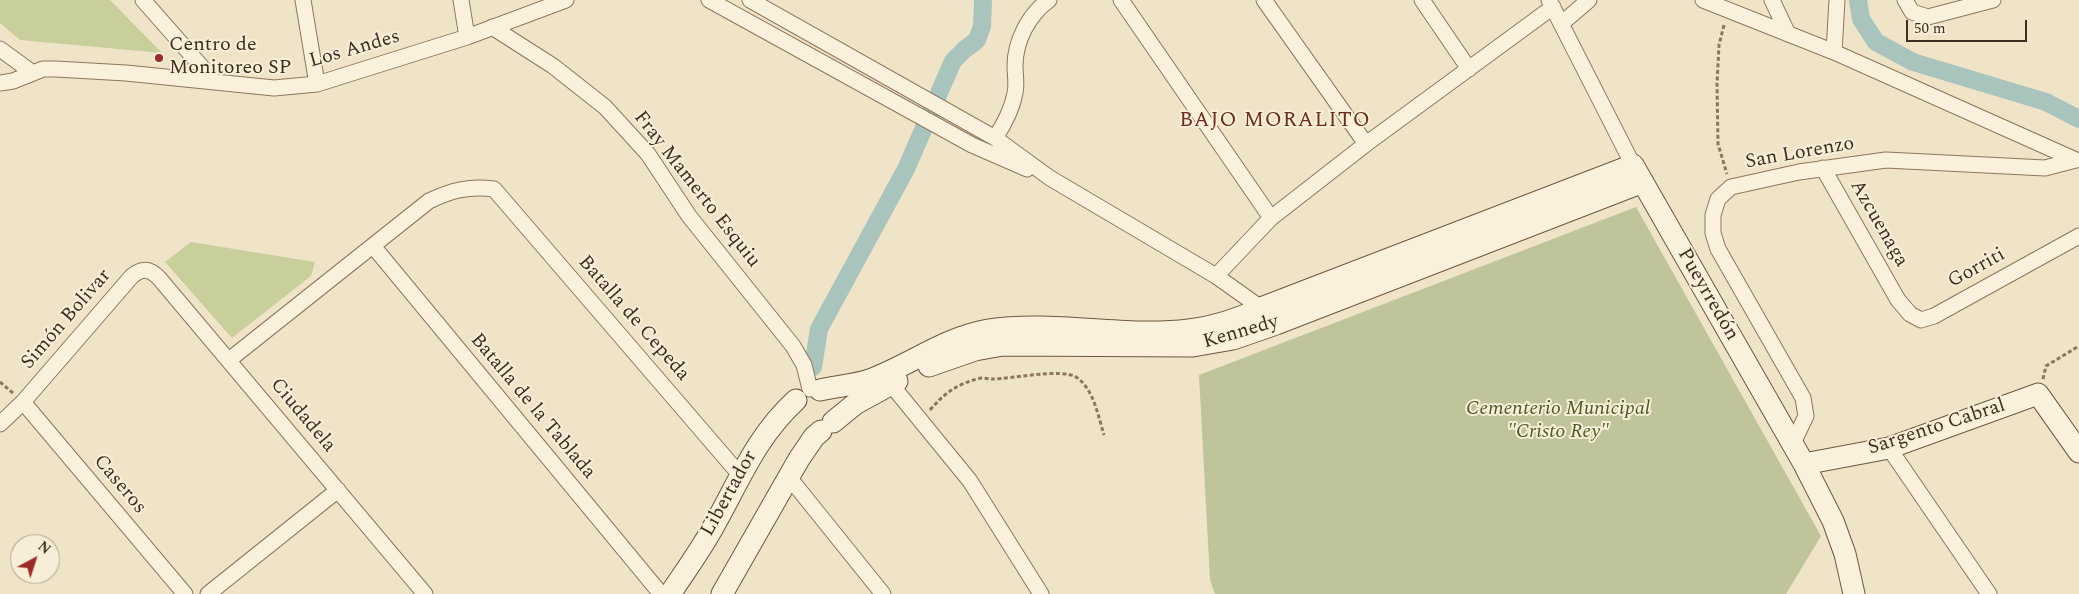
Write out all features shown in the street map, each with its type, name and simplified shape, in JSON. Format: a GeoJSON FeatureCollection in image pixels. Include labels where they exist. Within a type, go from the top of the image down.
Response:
{"type":"FeatureCollection","features":[{"type":"Feature","properties":{"kind":"street"},"geometry":{"type":"LineString","coordinates":[[143,0],[215,82]]}},
{"type":"Feature","properties":{"kind":"street"},"geometry":{"type":"LineString","coordinates":[[303,0],[317,84]]}},
{"type":"Feature","properties":{"kind":"street"},"geometry":{"type":"LineString","coordinates":[[461,0],[467,37]]}},
{"type":"Feature","properties":{"kind":"street","name":"Los Andes"},"geometry":{"type":"LineString","coordinates":[[0,83],[13,81],[43,69],[274,88],[317,84],[467,37],[566,0]]}},
{"type":"Feature","properties":{"kind":"street"},"geometry":{"type":"LineString","coordinates":[[709,0],[972,145],[1050,178]]}},
{"type":"Feature","properties":{"kind":"street"},"geometry":{"type":"LineString","coordinates":[[750,0],[995,138],[1050,178],[1216,276],[1261,308],[1276,324]]}},
{"type":"Feature","properties":{"kind":"street"},"geometry":{"type":"LineString","coordinates":[[995,138],[1010,115],[1016,91],[1015,64],[1020,36],[1037,8],[1049,0]]}},
{"type":"Feature","properties":{"kind":"street"},"geometry":{"type":"LineString","coordinates":[[1121,0],[1271,218]]}},
{"type":"Feature","properties":{"kind":"street"},"geometry":{"type":"LineString","coordinates":[[1264,0],[1366,144]]}},
{"type":"Feature","properties":{"kind":"street"},"geometry":{"type":"LineString","coordinates":[[1422,0],[1469,69]]}},
{"type":"Feature","properties":{"kind":"street"},"geometry":{"type":"LineString","coordinates":[[1562,23],[1589,0]]}},
{"type":"Feature","properties":{"kind":"street"},"geometry":{"type":"LineString","coordinates":[[1703,0],[1834,52],[2077,163]]}},
{"type":"Feature","properties":{"kind":"street"},"geometry":{"type":"LineString","coordinates":[[1772,0],[1788,34]]}},
{"type":"Feature","properties":{"kind":"street"},"geometry":{"type":"LineString","coordinates":[[1834,52],[1836,0]]}},
{"type":"Feature","properties":{"kind":"street"},"geometry":{"type":"LineString","coordinates":[[1909,6],[1928,17],[1993,0]]}},
{"type":"Feature","properties":{"kind":"street"},"geometry":{"type":"LineString","coordinates":[[1216,276],[1271,218],[1366,144],[1469,69],[1551,4]]}},
{"type":"Feature","properties":{"kind":"street","name":"Pueyrredón"},"geometry":{"type":"LineString","coordinates":[[1551,4],[1638,173],[1804,464],[1833,521],[1846,554],[1854,594]]}},
{"type":"Feature","properties":{"kind":"street","name":"Fray Mamerto Esquiu"},"geometry":{"type":"LineString","coordinates":[[492,27],[553,66],[605,107],[648,154],[689,216],[793,346],[804,365],[809,393]]}},
{"type":"Feature","properties":{"kind":"street"},"geometry":{"type":"LineString","coordinates":[[0,49],[32,73]]}},
{"type":"Feature","properties":{"kind":"street","name":"San Lorenzo"},"geometry":{"type":"LineString","coordinates":[[1792,445],[1806,416],[1803,398],[1718,249],[1713,233],[1713,215],[1718,199],[1731,187],[1799,172],[1886,160],[2045,168],[2077,163]]}},
{"type":"Feature","properties":{"kind":"street","name":"Azcuenaga"},"geometry":{"type":"LineString","coordinates":[[1823,168],[1898,300]]}},
{"type":"Feature","properties":{"kind":"street","name":"Kennedy"},"geometry":{"type":"LineString","coordinates":[[827,427],[887,379],[947,344],[986,331],[1018,327],[1164,331],[1214,326],[1638,173]]}},
{"type":"Feature","properties":{"kind":"street","name":"Kennedy"},"geometry":{"type":"LineString","coordinates":[[809,393],[887,379],[975,350],[1003,345],[1193,346],[1233,339],[1276,324],[1638,173]]}},
{"type":"Feature","properties":{"kind":"street","name":"Batalla de Cepeda"},"geometry":{"type":"LineString","coordinates":[[373,246],[429,201],[447,192],[474,187],[494,188],[741,476]]}},
{"type":"Feature","properties":{"kind":"street","name":"Gorriti"},"geometry":{"type":"LineString","coordinates":[[1898,300],[1910,314],[1921,320],[1934,316],[2079,236]]}},
{"type":"Feature","properties":{"kind":"street"},"geometry":{"type":"LineString","coordinates":[[229,360],[373,246]]}},
{"type":"Feature","properties":{"kind":"street","name":"Batalla de la Tablada"},"geometry":{"type":"LineString","coordinates":[[373,246],[661,594]]}},
{"type":"Feature","properties":{"kind":"street","name":"Ciudadela"},"geometry":{"type":"LineString","coordinates":[[146,269],[160,278],[424,594]]}},
{"type":"Feature","properties":{"kind":"street","name":"Simón Bolivar"},"geometry":{"type":"LineString","coordinates":[[0,424],[22,402],[132,276],[146,269]]}},
{"type":"Feature","properties":{"kind":"street"},"geometry":{"type":"LineString","coordinates":[[887,379],[970,481],[1041,594]]}},
{"type":"Feature","properties":{"kind":"street"},"geometry":{"type":"LineString","coordinates":[[722,594],[788,476],[809,444],[827,427],[836,416],[834,401],[830,395],[809,393],[793,409],[796,422],[807,431],[827,427]]}},
{"type":"Feature","properties":{"kind":"street","name":"Libertador"},"geometry":{"type":"LineString","coordinates":[[670,594],[715,524],[756,447],[768,429],[809,393]]}},
{"type":"Feature","properties":{"kind":"street"},"geometry":{"type":"LineString","coordinates":[[2038,394],[2079,452]]}},
{"type":"Feature","properties":{"kind":"street","name":"Sargento Cabral"},"geometry":{"type":"LineString","coordinates":[[1804,464],[1889,448],[2038,394]]}},
{"type":"Feature","properties":{"kind":"street","name":"Caseros"},"geometry":{"type":"LineString","coordinates":[[22,402],[185,594]]}},
{"type":"Feature","properties":{"kind":"street"},"geometry":{"type":"LineString","coordinates":[[1889,448],[1989,594]]}},
{"type":"Feature","properties":{"kind":"street"},"geometry":{"type":"LineString","coordinates":[[788,476],[883,594]]}},
{"type":"Feature","properties":{"kind":"street"},"geometry":{"type":"LineString","coordinates":[[208,594],[338,490]]}},
{"type":"Feature","properties":{"kind":"path"},"geometry":{"type":"LineString","coordinates":[[1728,10],[1719,45],[1717,84],[1718,144],[1731,187]]}},
{"type":"Feature","properties":{"kind":"path"},"geometry":{"type":"LineString","coordinates":[[2038,394],[2046,366],[2079,346]]}},
{"type":"Feature","properties":{"kind":"path"},"geometry":{"type":"LineString","coordinates":[[921,420],[946,392],[978,378],[1070,375],[1079,380],[1092,396],[1104,435]]}},
{"type":"Feature","properties":{"kind":"green space"},"geometry":{"type":"Polygon","coordinates":[[[0,0],[110,0],[162,53],[20,40],[0,23],[0,0]]]}},
{"type":"Feature","properties":{"kind":"green space","name":"Cementerio Municipal \"Cristo Rey\""},"geometry":{"type":"Polygon","coordinates":[[[1636,207],[1821,536],[1786,594],[1215,594],[1210,580],[1199,375],[1636,207]]]}},
{"type":"Feature","properties":{"kind":"green space"},"geometry":{"type":"Polygon","coordinates":[[[191,242],[315,262],[311,276],[232,338],[165,262],[191,242]]]}},
{"type":"Feature","properties":{"kind":"waterway"},"geometry":{"type":"LineString","coordinates":[[813,367],[819,329],[906,169],[953,61],[977,40],[982,26],[983,0]]}},
{"type":"Feature","properties":{"kind":"waterway"},"geometry":{"type":"LineString","coordinates":[[1858,0],[1861,19],[1876,42],[1913,62],[2046,102],[2079,119]]}},
{"type":"Feature","properties":{"kind":"place","name":"Centro de Monitoreo SP"},"geometry":{"type":"Point","coordinates":[159,58]}},
{"type":"Feature","properties":{"kind":"district","name":"BAJO MORALITO"},"geometry":{"type":"Point","coordinates":[1275,122]}}]}
